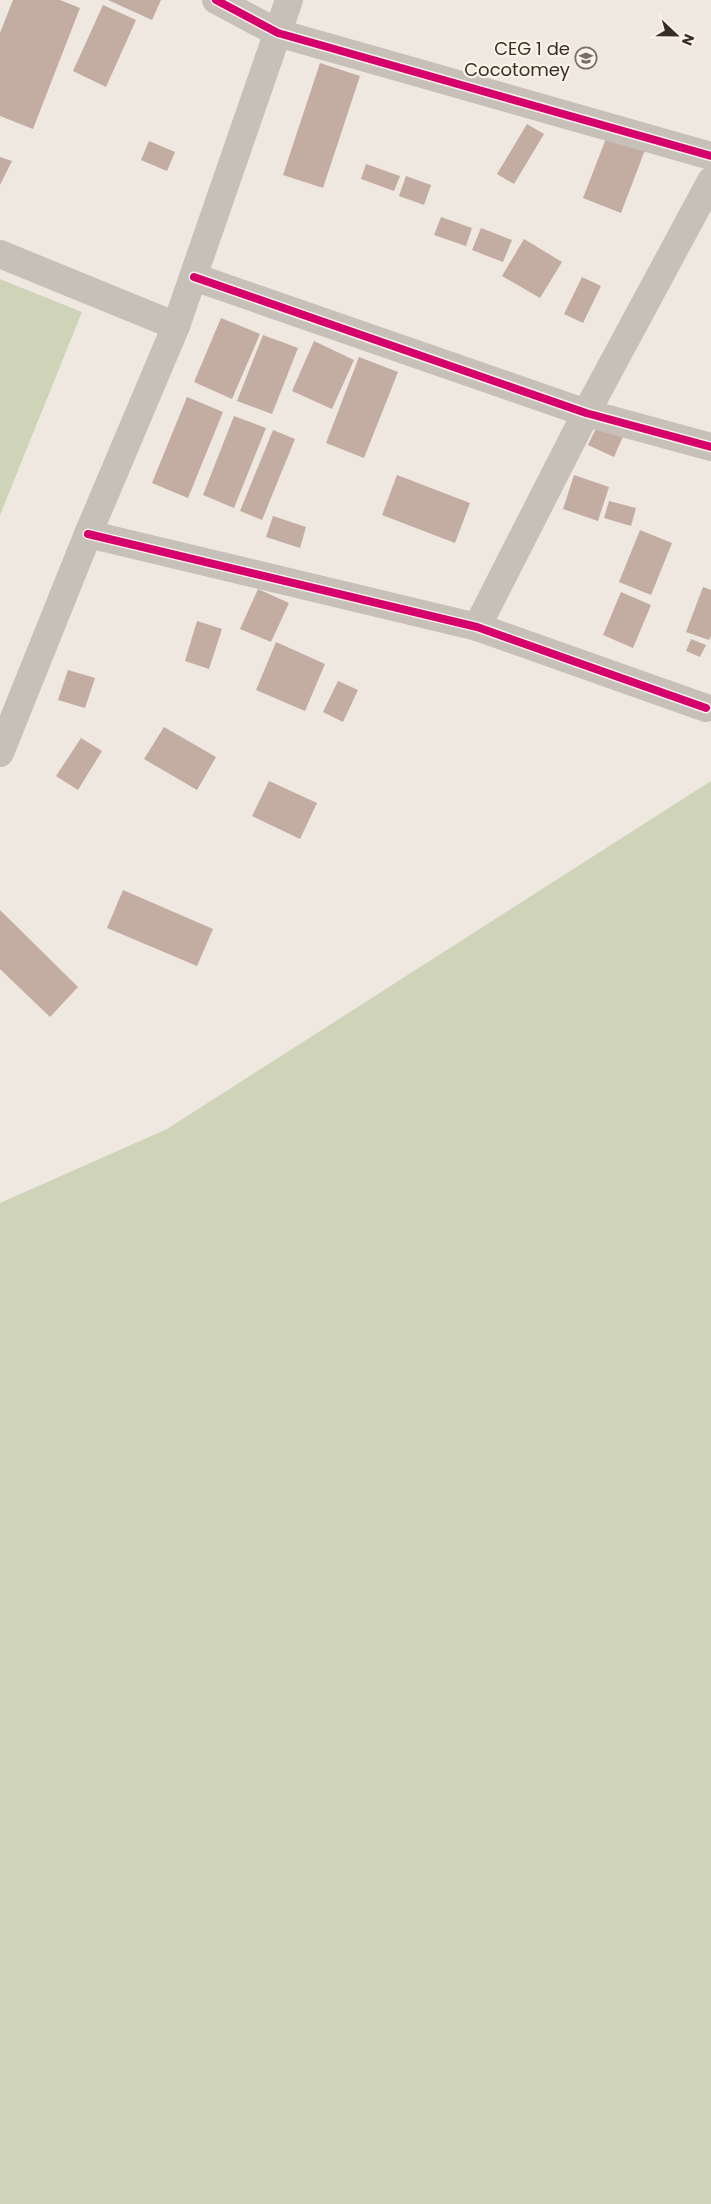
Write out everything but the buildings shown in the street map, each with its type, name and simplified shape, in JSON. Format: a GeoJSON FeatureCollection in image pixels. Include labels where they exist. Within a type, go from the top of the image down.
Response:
{"type":"FeatureCollection","features":[{"type":"Feature","properties":{"kind":"street"},"geometry":{"type":"LineString","coordinates":[[216,0],[278,32],[711,156]]}},
{"type":"Feature","properties":{"kind":"street"},"geometry":{"type":"LineString","coordinates":[[0,754],[88,534],[176,326],[289,0]]}},
{"type":"Feature","properties":{"kind":"street"},"geometry":{"type":"LineString","coordinates":[[477,626],[586,413],[711,181]]}},
{"type":"Feature","properties":{"kind":"street"},"geometry":{"type":"LineString","coordinates":[[0,254],[176,326]]}},
{"type":"Feature","properties":{"kind":"street"},"geometry":{"type":"LineString","coordinates":[[194,277],[586,413],[711,447]]}},
{"type":"Feature","properties":{"kind":"street"},"geometry":{"type":"LineString","coordinates":[[88,534],[477,626],[706,708]]}},
{"type":"Feature","properties":{"kind":"green space"},"geometry":{"type":"Polygon","coordinates":[[[0,279],[82,312],[0,515],[0,279]]]}},
{"type":"Feature","properties":{"kind":"green space"},"geometry":{"type":"Polygon","coordinates":[[[711,781],[711,2204],[0,2204],[0,1203],[167,1129],[711,781]]]}},
{"type":"Feature","properties":{"kind":"cycle path"},"geometry":{"type":"LineString","coordinates":[[216,0],[278,33],[711,156]]}},
{"type":"Feature","properties":{"kind":"cycle path"},"geometry":{"type":"LineString","coordinates":[[194,277],[586,413],[711,447]]}},
{"type":"Feature","properties":{"kind":"cycle path"},"geometry":{"type":"LineString","coordinates":[[88,534],[477,627],[706,708]]}},
{"type":"Feature","properties":{"kind":"place","name":"CEG 1 de Cocotomey"},"geometry":{"type":"Point","coordinates":[586,58]}}]}
